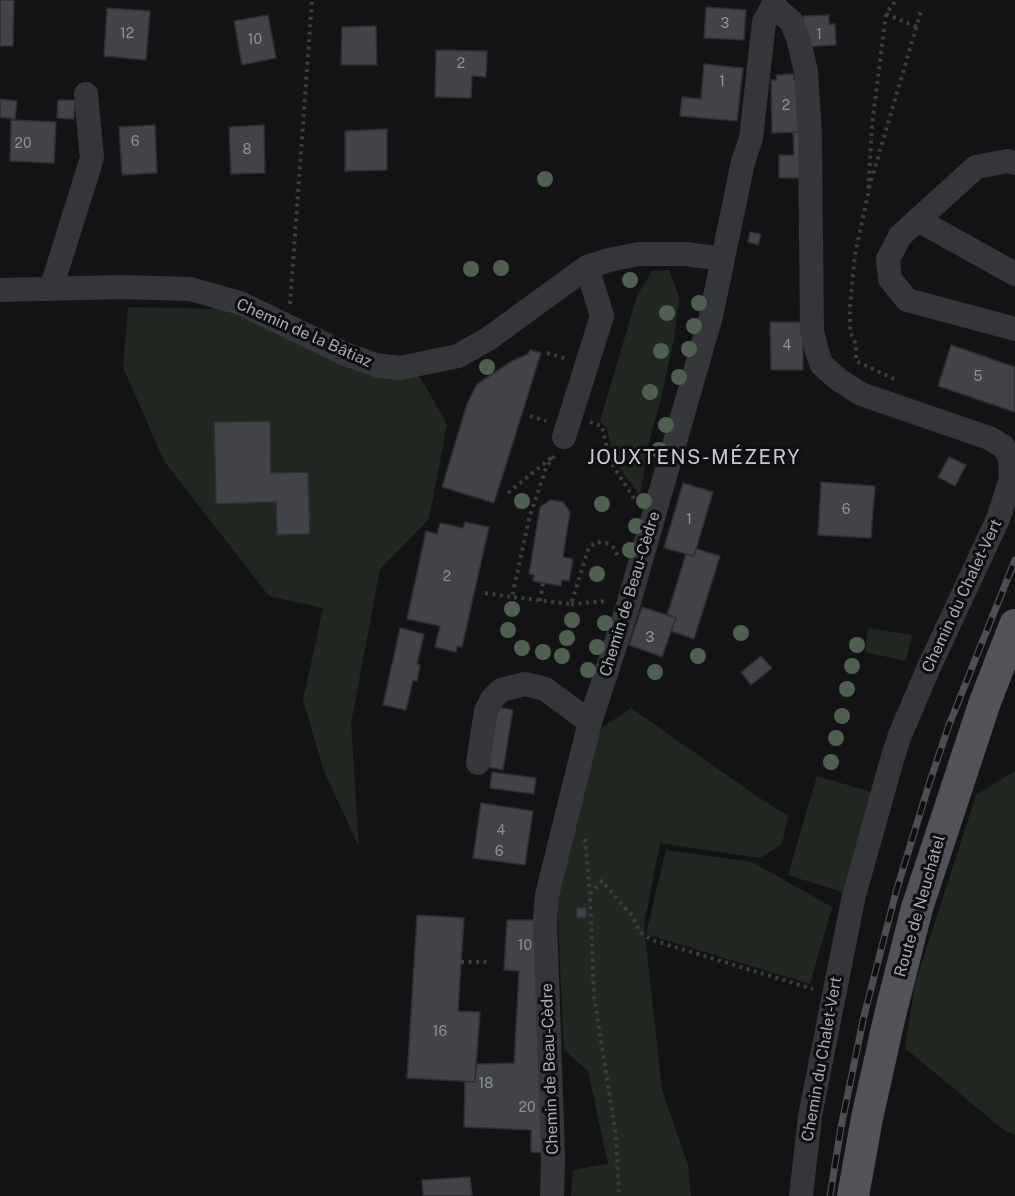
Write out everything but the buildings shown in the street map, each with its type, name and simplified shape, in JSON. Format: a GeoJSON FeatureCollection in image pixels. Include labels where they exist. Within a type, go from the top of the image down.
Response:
{"type":"FeatureCollection","features":[{"type":"Feature","properties":{"kind":"main road","name":"Route de Neuchâtel"},"geometry":{"type":"LineString","coordinates":[[853,1196],[883,1049],[917,908],[981,713],[1015,624]]}},
{"type":"Feature","properties":{"kind":"street","name":"Chemin de Beau-Cèdre"},"geometry":{"type":"LineString","coordinates":[[552,1196],[553,1157],[544,918],[551,876],[590,722],[627,609],[711,316],[743,162],[751,138],[764,22],[773,3]]}},
{"type":"Feature","properties":{"kind":"street","name":"Chemin du Chalet-Vert"},"geometry":{"type":"LineString","coordinates":[[773,3],[791,21],[798,38],[806,71],[811,171],[812,332],[822,365],[839,380],[861,393],[989,438],[1012,451],[1011,479],[998,519],[900,735],[854,895],[810,1116],[801,1196]]}},
{"type":"Feature","properties":{"kind":"street"},"geometry":{"type":"LineString","coordinates":[[51,289],[92,158],[86,93]]}},
{"type":"Feature","properties":{"kind":"street"},"geometry":{"type":"LineString","coordinates":[[1015,163],[1008,161],[976,167],[900,236],[888,259],[890,279],[907,300],[1015,329]]}},
{"type":"Feature","properties":{"kind":"street"},"geometry":{"type":"LineString","coordinates":[[918,220],[1015,274]]}},
{"type":"Feature","properties":{"kind":"street","name":"Chemin de la Bâtiaz"},"geometry":{"type":"LineString","coordinates":[[0,290],[122,286],[190,289],[240,303],[345,354],[376,365],[400,368],[458,356],[488,339],[587,267],[639,254],[686,254],[723,259]]}},
{"type":"Feature","properties":{"kind":"street"},"geometry":{"type":"LineString","coordinates":[[562,436],[602,316],[587,267]]}},
{"type":"Feature","properties":{"kind":"street"},"geometry":{"type":"LineString","coordinates":[[478,763],[486,711],[501,690],[525,684],[545,689],[590,722]]}},
{"type":"Feature","properties":{"kind":"path"},"geometry":{"type":"LineString","coordinates":[[288,328],[312,0]]}},
{"type":"Feature","properties":{"kind":"path"},"geometry":{"type":"LineString","coordinates":[[868,195],[921,11]]}},
{"type":"Feature","properties":{"kind":"path"},"geometry":{"type":"LineString","coordinates":[[886,14],[917,27]]}},
{"type":"Feature","properties":{"kind":"path"},"geometry":{"type":"LineString","coordinates":[[508,493],[562,436],[602,426],[610,461],[634,498]]}},
{"type":"Feature","properties":{"kind":"path"},"geometry":{"type":"LineString","coordinates":[[513,597],[529,519],[546,468],[562,436]]}},
{"type":"Feature","properties":{"kind":"path"},"geometry":{"type":"LineString","coordinates":[[572,604],[589,548],[597,542],[606,543],[614,548],[619,559]]}},
{"type":"Feature","properties":{"kind":"path"},"geometry":{"type":"LineString","coordinates":[[540,601],[543,582]]}},
{"type":"Feature","properties":{"kind":"path"},"geometry":{"type":"LineString","coordinates":[[485,593],[572,604],[603,602]]}},
{"type":"Feature","properties":{"kind":"path"},"geometry":{"type":"LineString","coordinates":[[619,1196],[616,1136],[594,996],[591,894],[602,881],[633,917],[640,932],[652,940],[833,996]]}},
{"type":"Feature","properties":{"kind":"path"},"geometry":{"type":"LineString","coordinates":[[461,962],[487,962]]}},
{"type":"Feature","properties":{"kind":"shaded area"},"geometry":{"type":"Polygon","coordinates":[[[669,270],[679,297],[674,339],[648,446],[640,496],[614,460],[607,429],[600,421],[637,296],[652,271],[669,270]]]}},
{"type":"Feature","properties":{"kind":"shaded area"},"geometry":{"type":"Polygon","coordinates":[[[128,307],[269,310],[420,377],[447,424],[429,519],[380,569],[351,723],[359,847],[324,771],[303,700],[323,608],[269,596],[164,461],[123,367],[128,307]]]}},
{"type":"Feature","properties":{"kind":"shaded area"},"geometry":{"type":"Polygon","coordinates":[[[868,628],[912,635],[906,661],[865,652],[868,628]]]}},
{"type":"Feature","properties":{"kind":"shaded area"},"geometry":{"type":"Polygon","coordinates":[[[631,708],[788,816],[782,844],[760,858],[660,843],[644,925],[662,1090],[688,1165],[691,1196],[571,1196],[573,1170],[608,1164],[588,1071],[564,1050],[556,877],[597,731],[631,708]]]}},
{"type":"Feature","properties":{"kind":"shaded area"},"geometry":{"type":"Polygon","coordinates":[[[1015,771],[1015,1135],[1005,1131],[905,1048],[915,984],[976,795],[1015,771]]]}},
{"type":"Feature","properties":{"kind":"shaded area"},"geometry":{"type":"Polygon","coordinates":[[[817,776],[871,792],[842,892],[788,875],[817,776]]]}},
{"type":"Feature","properties":{"kind":"shaded area"},"geometry":{"type":"Polygon","coordinates":[[[666,850],[752,862],[832,907],[810,984],[646,934],[666,850]]]}},
{"type":"Feature","properties":{"kind":"railway"},"geometry":{"type":"LineString","coordinates":[[830,1196],[841,1127],[864,1016],[896,892],[949,725],[1015,560]]}},
{"type":"Feature","properties":{"kind":"district","name":"JOUXTENS-MÉZERY"},"geometry":{"type":"Point","coordinates":[694,458]}}]}
